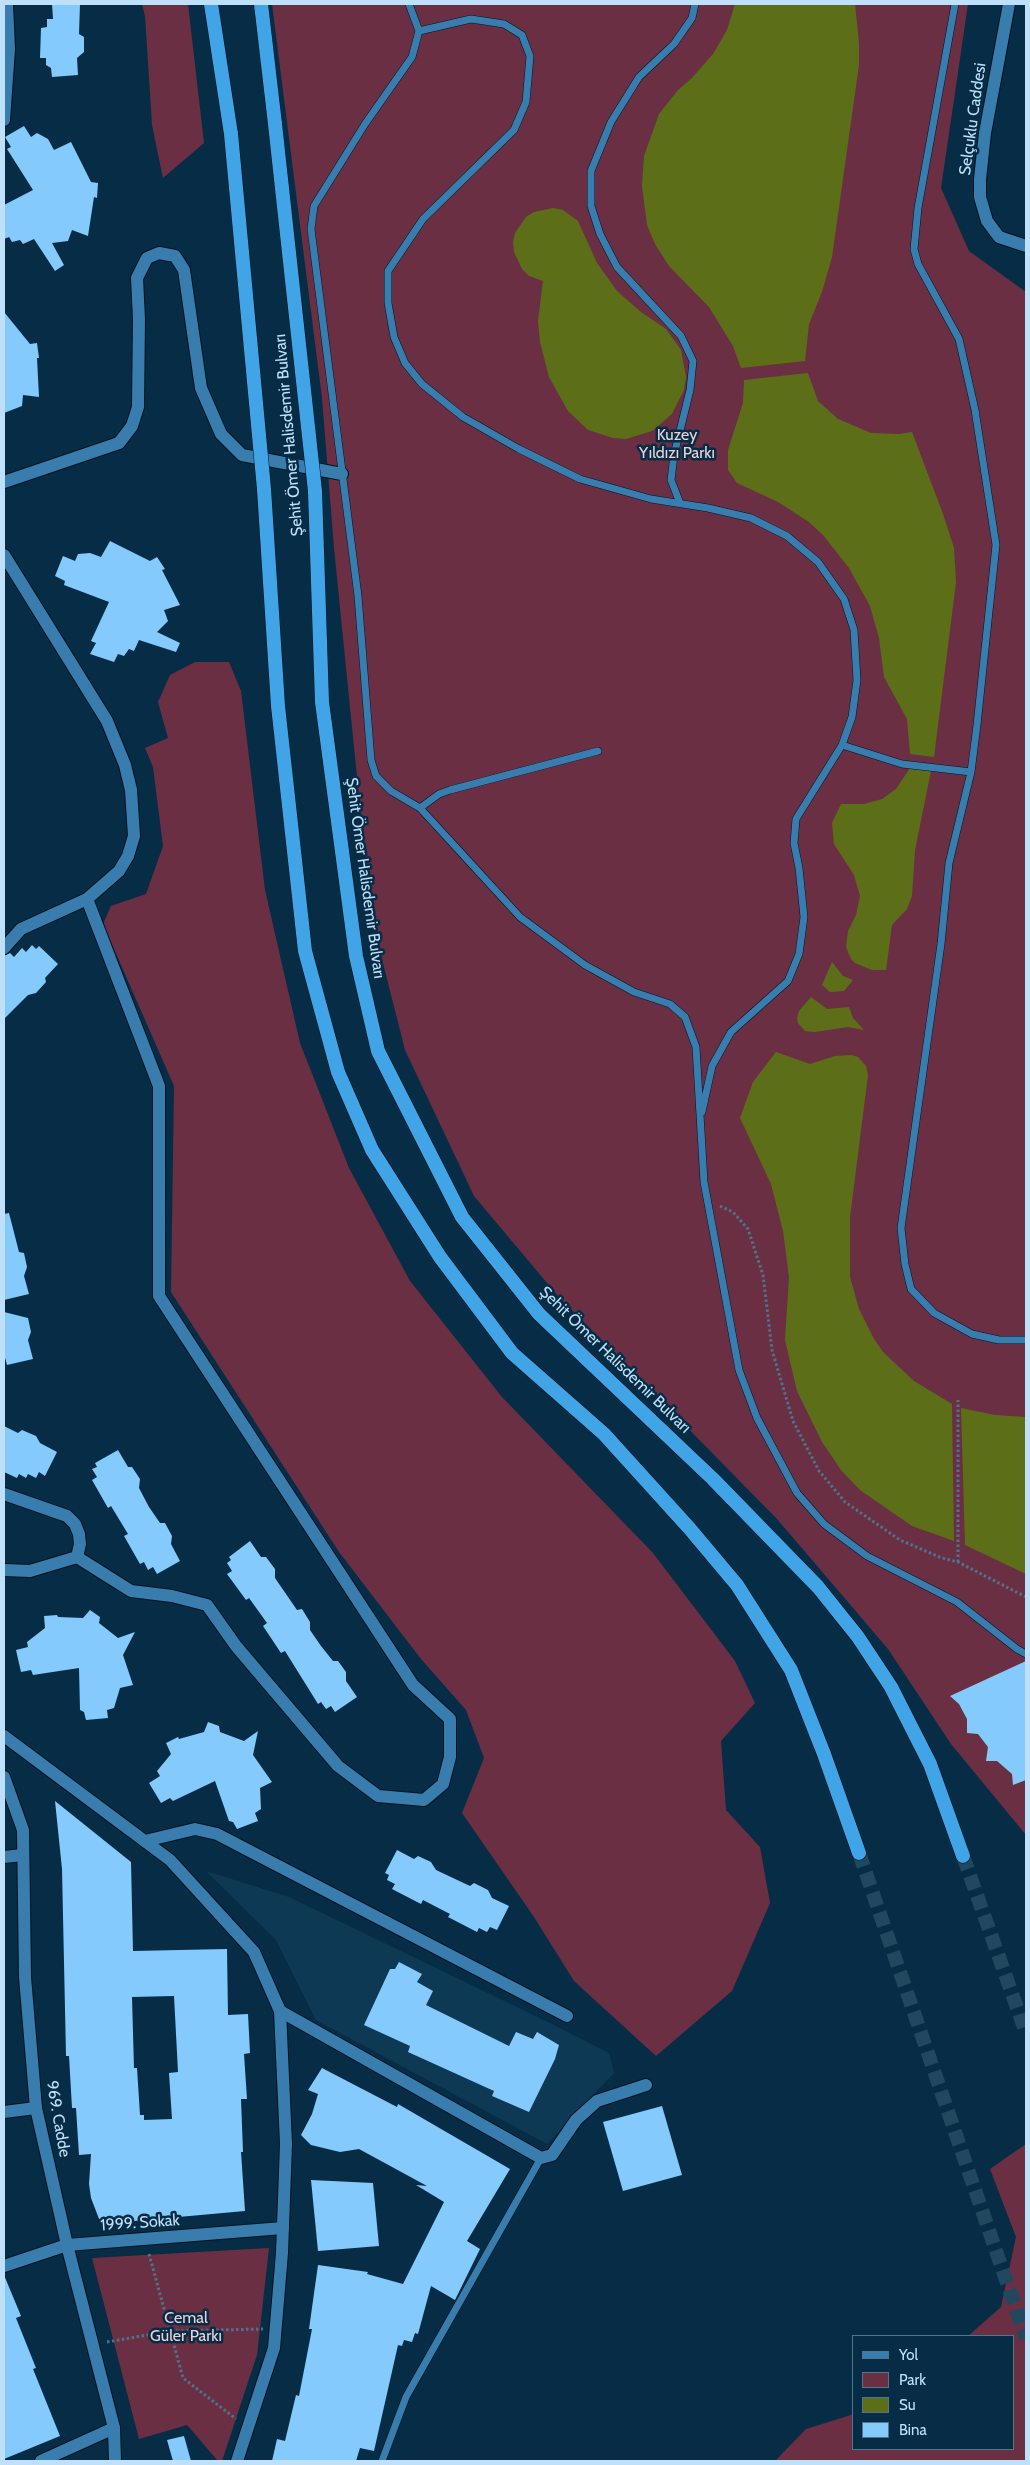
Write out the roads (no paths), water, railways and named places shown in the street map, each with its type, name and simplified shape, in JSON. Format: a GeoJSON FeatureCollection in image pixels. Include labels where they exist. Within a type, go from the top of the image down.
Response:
{"type":"FeatureCollection","features":[{"type":"Feature","properties":{"kind":"highway","name":"Şehit Ömer Halisdemir Bulvarı"},"geometry":{"type":"LineString","coordinates":[[211,4],[231,134],[264,489],[278,706],[305,951],[338,1072],[372,1150],[440,1257],[512,1353],[604,1434],[690,1529],[737,1585],[791,1670],[824,1754],[859,1853]]}},
{"type":"Feature","properties":{"kind":"highway","name":"Şehit Ömer Halisdemir Bulvarı"},"geometry":{"type":"LineString","coordinates":[[261,4],[315,491],[322,702],[356,956],[378,1051],[462,1217],[539,1314],[713,1478],[818,1587],[858,1637],[891,1687],[930,1764],[963,1856]]}},
{"type":"Feature","properties":{"kind":"street"},"geometry":{"type":"LineString","coordinates":[[4,120],[8,72],[7,4]]}},
{"type":"Feature","properties":{"kind":"street","name":"Selçuklu Caddesi"},"geometry":{"type":"LineString","coordinates":[[1009,4],[985,133],[980,197],[988,221],[999,237],[1026,246]]}},
{"type":"Feature","properties":{"kind":"street"},"geometry":{"type":"LineString","coordinates":[[4,482],[119,443],[132,426],[138,407],[139,319],[137,278],[147,258],[159,253],[175,256],[184,270],[201,388],[221,434],[242,455],[342,474]]}},
{"type":"Feature","properties":{"kind":"street"},"geometry":{"type":"LineString","coordinates":[[4,556],[107,721],[125,765],[130,790],[134,836],[128,856],[119,871],[87,898],[21,930],[4,948]]}},
{"type":"Feature","properties":{"kind":"street"},"geometry":{"type":"LineString","coordinates":[[4,1570],[30,1571],[77,1558],[131,1591],[172,1596],[207,1605],[236,1646],[338,1766],[378,1796],[424,1800],[443,1784],[450,1758],[450,1719],[412,1685],[159,1296],[159,1086],[87,898]]}},
{"type":"Feature","properties":{"kind":"street"},"geometry":{"type":"LineString","coordinates":[[4,1494],[67,1516],[75,1524],[79,1534],[80,1544],[77,1558]]}},
{"type":"Feature","properties":{"kind":"street"},"geometry":{"type":"LineString","coordinates":[[4,1736],[170,1860],[254,1952],[280,2011],[286,2144],[283,2228],[276,2329],[274,2348],[249,2430],[237,2461]]}},
{"type":"Feature","properties":{"kind":"street","name":"969. Cadde"},"geometry":{"type":"LineString","coordinates":[[4,1777],[23,1830],[26,1977],[36,2108],[67,2245],[114,2428],[115,2461]]}},
{"type":"Feature","properties":{"kind":"street"},"geometry":{"type":"LineString","coordinates":[[145,1841],[195,1829],[217,1834],[567,2016]]}},
{"type":"Feature","properties":{"kind":"street"},"geometry":{"type":"LineString","coordinates":[[4,1857],[23,1855]]}},
{"type":"Feature","properties":{"kind":"street"},"geometry":{"type":"LineString","coordinates":[[280,2011],[541,2158],[552,2155],[576,2120],[597,2101],[646,2085]]}},
{"type":"Feature","properties":{"kind":"street"},"geometry":{"type":"LineString","coordinates":[[4,2112],[36,2108]]}},
{"type":"Feature","properties":{"kind":"street","name":"1999. Sokak"},"geometry":{"type":"LineString","coordinates":[[4,2266],[67,2245],[283,2228]]}},
{"type":"Feature","properties":{"kind":"street"},"geometry":{"type":"LineString","coordinates":[[41,2461],[114,2428]]}},
{"type":"Feature","properties":{"kind":"lane"},"geometry":{"type":"LineString","coordinates":[[408,4],[419,31],[412,57],[365,124],[314,206],[311,229],[358,596],[371,760],[376,776],[391,791],[420,808],[520,917],[585,965],[634,992],[670,1004],[685,1017],[696,1047],[704,1182],[739,1370],[757,1418],[798,1493],[824,1524],[867,1556],[957,1602],[1026,1654]]}},
{"type":"Feature","properties":{"kind":"lane"},"geometry":{"type":"LineString","coordinates":[[680,503],[671,480],[674,455],[690,390],[693,361],[681,336],[616,267],[600,234],[591,206],[591,171],[611,122],[639,77],[674,44],[692,18],[695,4]]}},
{"type":"Feature","properties":{"kind":"lane"},"geometry":{"type":"LineString","coordinates":[[956,4],[918,208],[914,249],[918,264],[959,340],[975,410],[996,545],[971,772],[949,863],[940,944],[901,1228],[905,1264],[911,1289],[934,1313],[972,1334],[999,1340],[1026,1340]]}},
{"type":"Feature","properties":{"kind":"lane"},"geometry":{"type":"LineString","coordinates":[[419,31],[471,19],[504,24],[522,35],[530,56],[526,102],[514,130],[422,219],[388,271],[388,303],[394,337],[405,363],[422,384],[463,416],[518,449],[580,479],[651,499],[751,518],[787,536],[818,562],[844,599],[854,630],[857,680],[852,717],[842,745],[796,819],[794,843],[799,868],[804,917],[799,954],[788,981],[731,1032],[712,1066],[700,1120]]}},
{"type":"Feature","properties":{"kind":"lane"},"geometry":{"type":"LineString","coordinates":[[842,745],[902,764],[971,772]]}},
{"type":"Feature","properties":{"kind":"lane"},"geometry":{"type":"LineString","coordinates":[[420,808],[439,794],[450,790],[598,751]]}},
{"type":"Feature","properties":{"kind":"lane"},"geometry":{"type":"LineString","coordinates":[[382,2461],[406,2397],[541,2158]]}},
{"type":"Feature","properties":{"kind":"water"},"geometry":{"type":"Polygon","coordinates":[[[735,4],[855,4],[859,43],[859,65],[832,257],[822,292],[809,324],[805,361],[741,368],[733,346],[709,307],[669,266],[655,244],[647,225],[642,186],[644,156],[659,114],[678,90],[691,79],[713,54],[727,30],[735,4]]]}},
{"type":"Feature","properties":{"kind":"water"},"geometry":{"type":"Polygon","coordinates":[[[553,208],[563,210],[578,221],[597,263],[617,291],[641,312],[666,329],[681,350],[686,377],[684,390],[672,414],[652,431],[626,439],[613,438],[588,430],[568,411],[549,377],[540,342],[538,321],[543,281],[529,276],[522,269],[514,252],[513,242],[515,233],[526,217],[534,212],[553,208]]]}},
{"type":"Feature","properties":{"kind":"water"},"geometry":{"type":"Polygon","coordinates":[[[808,373],[818,401],[838,419],[871,433],[899,434],[912,432],[943,514],[954,548],[956,582],[934,757],[910,754],[907,719],[884,677],[879,638],[870,606],[849,568],[823,535],[809,522],[778,502],[737,483],[728,470],[728,450],[743,403],[744,380],[808,373]]]}},
{"type":"Feature","properties":{"kind":"water"},"geometry":{"type":"Polygon","coordinates":[[[910,768],[931,771],[915,850],[912,896],[907,909],[892,925],[886,970],[872,970],[855,963],[851,959],[846,947],[848,931],[856,915],[860,896],[854,875],[834,844],[832,823],[841,804],[864,804],[882,799],[896,789],[910,768]]]}},
{"type":"Feature","properties":{"kind":"water"},"geometry":{"type":"Polygon","coordinates":[[[832,962],[843,976],[853,980],[844,991],[830,992],[822,985],[832,962]]]}},
{"type":"Feature","properties":{"kind":"water"},"geometry":{"type":"Polygon","coordinates":[[[811,997],[827,1009],[849,1007],[853,1018],[864,1030],[848,1027],[815,1032],[805,1031],[798,1023],[797,1018],[799,1011],[811,997]]]}},
{"type":"Feature","properties":{"kind":"water"},"geometry":{"type":"Polygon","coordinates":[[[776,1052],[810,1064],[835,1056],[851,1055],[858,1057],[866,1066],[868,1075],[850,1217],[850,1277],[859,1309],[874,1339],[883,1352],[914,1381],[952,1404],[954,1541],[912,1526],[860,1490],[841,1470],[822,1442],[797,1391],[785,1340],[789,1277],[783,1231],[771,1184],[740,1118],[753,1082],[776,1052]]]}},
{"type":"Feature","properties":{"kind":"water"},"geometry":{"type":"Polygon","coordinates":[[[961,1408],[995,1415],[1026,1417],[1026,1574],[965,1545],[961,1408]]]}},
{"type":"Feature","properties":{"kind":"tunnel"},"geometry":{"type":"LineString","coordinates":[[859,1853],[1026,2338]]}},
{"type":"Feature","properties":{"kind":"tunnel"},"geometry":{"type":"LineString","coordinates":[[963,1856],[1026,2033]]}},
{"type":"Feature","properties":{"kind":"park label","name":"Kuzey Yıldızı Parkı"},"geometry":{"type":"Point","coordinates":[677,444]}},
{"type":"Feature","properties":{"kind":"park label","name":"Cemal Güler Parkı"},"geometry":{"type":"Point","coordinates":[186,2327]}}]}
